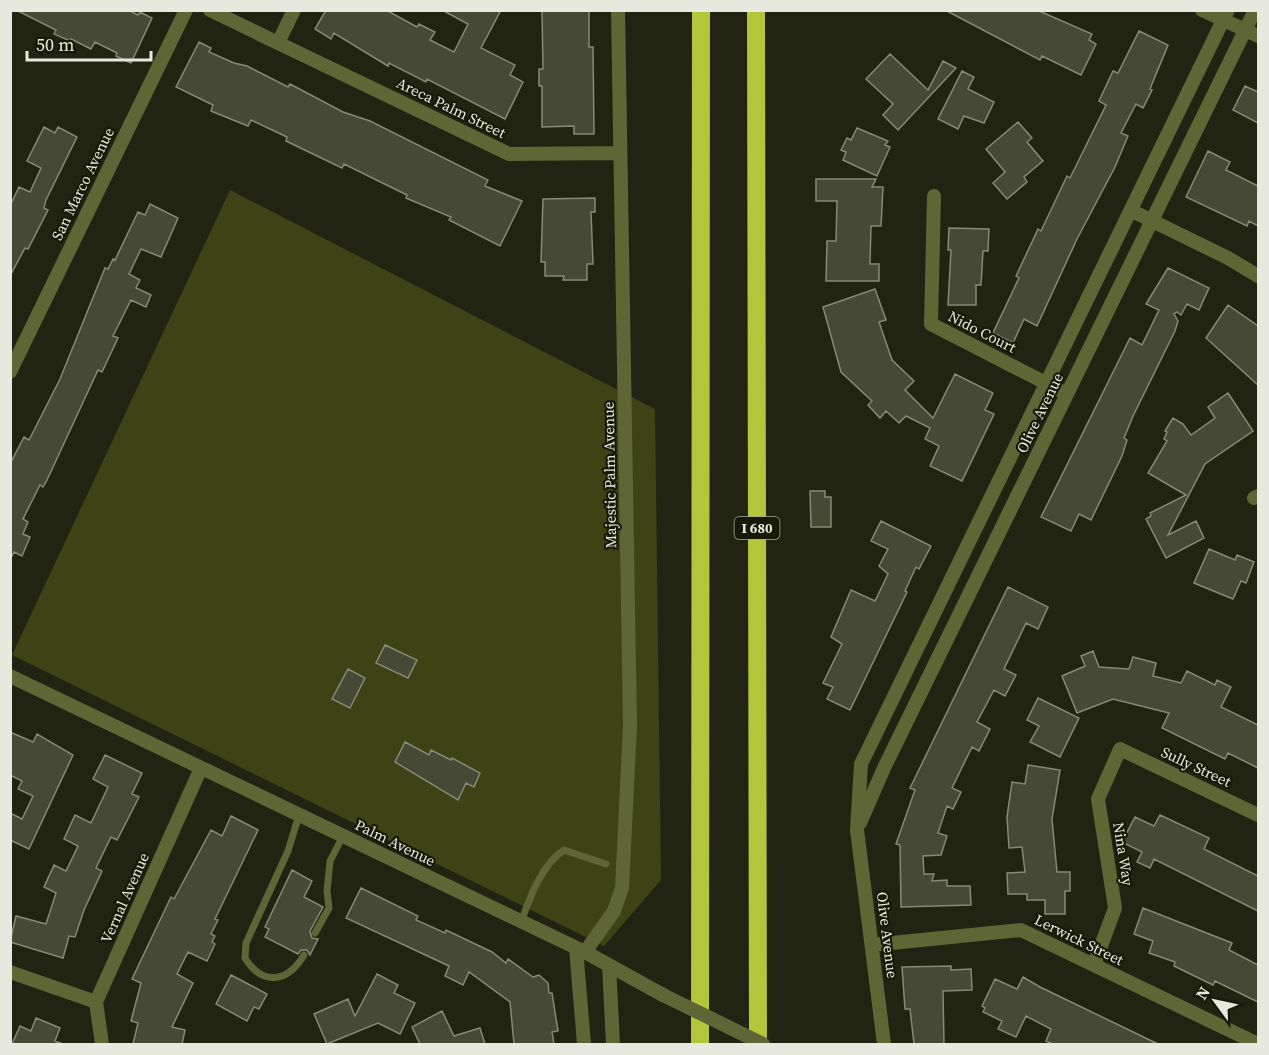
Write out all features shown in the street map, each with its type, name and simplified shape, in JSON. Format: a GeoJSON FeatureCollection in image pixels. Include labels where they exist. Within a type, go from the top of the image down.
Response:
{"type":"FeatureCollection","features":[{"type":"Feature","properties":{"kind":"highway"},"geometry":{"type":"LineString","coordinates":[[700,1044],[701,10]]}},
{"type":"Feature","properties":{"kind":"highway","name":"I 680"},"geometry":{"type":"LineString","coordinates":[[756,10],[758,1044]]}},
{"type":"Feature","properties":{"kind":"street","name":"San Marco Avenue"},"geometry":{"type":"LineString","coordinates":[[10,372],[186,10]]}},
{"type":"Feature","properties":{"kind":"street","name":"Areca Palm Street"},"geometry":{"type":"LineString","coordinates":[[210,10],[509,154],[619,153]]}},
{"type":"Feature","properties":{"kind":"street"},"geometry":{"type":"LineString","coordinates":[[279,43],[294,10]]}},
{"type":"Feature","properties":{"kind":"street","name":"Majestic Palm Avenue"},"geometry":{"type":"LineString","coordinates":[[581,950],[600,932],[614,912],[622,888],[630,725],[618,10]]}},
{"type":"Feature","properties":{"kind":"street"},"geometry":{"type":"LineString","coordinates":[[1202,10],[1225,15],[1252,32]]}},
{"type":"Feature","properties":{"kind":"street","name":"Olive Avenue"},"geometry":{"type":"LineString","coordinates":[[857,830],[884,768],[1067,394],[1153,221],[1252,32],[1255,10]]}},
{"type":"Feature","properties":{"kind":"street","name":"Olive Avenue"},"geometry":{"type":"LineString","coordinates":[[884,1044],[857,830],[861,764],[1132,211],[1225,15]]}},
{"type":"Feature","properties":{"kind":"street","name":"Nido Court"},"geometry":{"type":"LineString","coordinates":[[934,196],[931,324],[1067,394]]}},
{"type":"Feature","properties":{"kind":"street"},"geometry":{"type":"LineString","coordinates":[[1132,211],[1258,276]]}},
{"type":"Feature","properties":{"kind":"street","name":"Palm Avenue"},"geometry":{"type":"LineString","coordinates":[[10,676],[581,950],[663,995],[763,1044]]}},
{"type":"Feature","properties":{"kind":"street","name":"Sully Street"},"geometry":{"type":"LineString","coordinates":[[1120,748],[1258,814]]}},
{"type":"Feature","properties":{"kind":"street","name":"Nina Way"},"geometry":{"type":"LineString","coordinates":[[1094,965],[1115,908],[1098,799],[1120,748]]}},
{"type":"Feature","properties":{"kind":"street","name":"Vernal Avenue"},"geometry":{"type":"LineString","coordinates":[[96,1002],[201,768]]}},
{"type":"Feature","properties":{"kind":"street","name":"Lerwick Street"},"geometry":{"type":"LineString","coordinates":[[872,945],[1021,930],[1258,1044]]}},
{"type":"Feature","properties":{"kind":"street"},"geometry":{"type":"LineString","coordinates":[[581,950],[584,1044]]}},
{"type":"Feature","properties":{"kind":"street"},"geometry":{"type":"LineString","coordinates":[[609,965],[613,1044]]}},
{"type":"Feature","properties":{"kind":"street"},"geometry":{"type":"LineString","coordinates":[[10,972],[96,1002],[102,1044]]}},
{"type":"Feature","properties":{"kind":"lane"},"geometry":{"type":"LineString","coordinates":[[299,815],[288,851],[246,943],[244,958],[258,972],[269,977],[279,977],[297,968],[304,955]]}},
{"type":"Feature","properties":{"kind":"lane"},"geometry":{"type":"LineString","coordinates":[[315,933],[329,908],[327,891],[330,861],[343,836]]}},
{"type":"Feature","properties":{"kind":"lane"},"geometry":{"type":"LineString","coordinates":[[521,921],[528,901],[554,856],[564,850],[606,864]]}},
{"type":"Feature","properties":{"kind":"green space"},"geometry":{"type":"Polygon","coordinates":[[[230,190],[655,409],[661,880],[604,946],[12,655],[230,190]]]}},
{"type":"Feature","properties":{"kind":"building"},"geometry":{"type":"Polygon","coordinates":[[[16,10],[128,10],[138,15],[140,12],[152,18],[131,63],[95,42],[91,49],[54,34],[56,30],[16,10]]]}},
{"type":"Feature","properties":{"kind":"building"},"geometry":{"type":"Polygon","coordinates":[[[326,10],[386,10],[417,27],[419,24],[435,32],[430,40],[454,52],[468,24],[442,10],[501,10],[481,48],[515,65],[510,75],[523,82],[505,119],[427,79],[426,82],[389,63],[388,66],[334,33],[331,39],[315,29],[326,10]]]}},
{"type":"Feature","properties":{"kind":"building"},"geometry":{"type":"Polygon","coordinates":[[[542,10],[589,10],[589,47],[593,47],[594,134],[574,134],[574,126],[542,127],[542,86],[539,86],[539,69],[543,69],[542,10]]]}},
{"type":"Feature","properties":{"kind":"building"},"geometry":{"type":"Polygon","coordinates":[[[945,10],[1037,10],[1092,34],[1089,40],[1096,44],[1081,75],[1042,56],[1040,60],[945,10]]]}},
{"type":"Feature","properties":{"kind":"building"},"geometry":{"type":"Polygon","coordinates":[[[1139,31],[1168,45],[1150,89],[1152,90],[1143,108],[1136,104],[1121,133],[1128,136],[1115,167],[1077,239],[1037,326],[1024,319],[1013,343],[993,333],[1019,278],[1016,276],[1038,229],[1041,231],[1067,176],[1070,178],[1106,105],[1099,101],[1113,71],[1118,73],[1139,31]]]}},
{"type":"Feature","properties":{"kind":"building"},"geometry":{"type":"Polygon","coordinates":[[[199,42],[211,48],[209,52],[247,66],[288,87],[290,84],[343,112],[370,121],[488,180],[485,186],[522,201],[500,246],[449,220],[451,217],[406,198],[407,195],[344,164],[342,168],[286,141],[287,137],[251,120],[248,126],[211,111],[213,105],[176,87],[199,42]]]}},
{"type":"Feature","properties":{"kind":"building"},"geometry":{"type":"Polygon","coordinates":[[[890,54],[928,90],[943,61],[956,68],[898,130],[883,115],[893,104],[866,79],[890,54]]]}},
{"type":"Feature","properties":{"kind":"building"},"geometry":{"type":"Polygon","coordinates":[[[962,71],[974,77],[968,89],[994,102],[984,123],[964,116],[958,129],[938,119],[962,71]]]}},
{"type":"Feature","properties":{"kind":"building"},"geometry":{"type":"Polygon","coordinates":[[[1245,86],[1258,92],[1258,123],[1233,110],[1245,86]]]}},
{"type":"Feature","properties":{"kind":"building"},"geometry":{"type":"Polygon","coordinates":[[[1018,122],[1032,138],[1027,142],[1043,161],[1024,177],[1027,182],[1007,199],[993,183],[1005,172],[986,149],[1018,122]]]}},
{"type":"Feature","properties":{"kind":"building"},"geometry":{"type":"Polygon","coordinates":[[[44,127],[55,133],[58,127],[77,137],[46,200],[44,208],[48,210],[28,249],[25,248],[10,276],[10,206],[19,187],[30,192],[41,168],[27,161],[44,127]]]}},
{"type":"Feature","properties":{"kind":"building"},"geometry":{"type":"Polygon","coordinates":[[[857,128],[888,141],[885,145],[890,147],[877,176],[843,160],[846,152],[841,150],[847,138],[851,140],[857,128]]]}},
{"type":"Feature","properties":{"kind":"building"},"geometry":{"type":"Polygon","coordinates":[[[1208,151],[1230,162],[1226,170],[1258,186],[1258,226],[1249,221],[1247,226],[1186,197],[1208,151]]]}},
{"type":"Feature","properties":{"kind":"building"},"geometry":{"type":"Polygon","coordinates":[[[816,179],[876,179],[872,187],[883,187],[881,226],[871,226],[870,264],[879,264],[879,281],[826,281],[827,241],[836,241],[837,201],[816,201],[816,179]]]}},
{"type":"Feature","properties":{"kind":"building"},"geometry":{"type":"Polygon","coordinates":[[[595,198],[595,212],[591,212],[593,264],[587,264],[587,280],[563,280],[564,276],[545,276],[545,262],[541,262],[543,199],[595,198]]]}},
{"type":"Feature","properties":{"kind":"building"},"geometry":{"type":"Polygon","coordinates":[[[150,204],[178,218],[161,257],[141,249],[129,274],[140,280],[136,288],[151,295],[146,307],[131,300],[113,336],[118,338],[102,372],[98,370],[47,480],[43,487],[40,485],[23,519],[28,522],[23,534],[30,537],[22,556],[14,552],[10,560],[10,464],[24,437],[29,440],[60,379],[105,268],[108,269],[113,259],[115,260],[138,212],[145,215],[150,204]]]}},
{"type":"Feature","properties":{"kind":"building"},"geometry":{"type":"Polygon","coordinates":[[[949,228],[989,229],[988,251],[983,251],[981,285],[976,285],[976,305],[948,305],[951,250],[948,250],[949,228]]]}},
{"type":"Feature","properties":{"kind":"building"},"geometry":{"type":"Polygon","coordinates":[[[1168,268],[1209,288],[1199,310],[1187,304],[1181,315],[1177,312],[1174,314],[1178,321],[1175,331],[1134,414],[1124,438],[1127,440],[1122,456],[1091,520],[1079,514],[1071,531],[1041,517],[1130,338],[1142,345],[1159,310],[1146,304],[1168,268]]]}},
{"type":"Feature","properties":{"kind":"building"},"geometry":{"type":"Polygon","coordinates":[[[875,289],[886,320],[879,322],[892,360],[914,381],[905,390],[933,418],[955,374],[993,393],[985,410],[994,414],[962,481],[930,466],[939,446],[925,439],[930,428],[906,416],[899,423],[886,411],[880,418],[868,405],[872,401],[841,372],[823,307],[875,289]]]}},
{"type":"Feature","properties":{"kind":"building"},"geometry":{"type":"Polygon","coordinates":[[[1228,305],[1258,326],[1258,385],[1206,338],[1228,305]]]}},
{"type":"Feature","properties":{"kind":"building"},"geometry":{"type":"Polygon","coordinates":[[[1228,393],[1253,431],[1205,464],[1168,535],[1196,521],[1204,538],[1166,558],[1146,519],[1151,516],[1150,513],[1186,495],[1148,473],[1167,441],[1164,439],[1167,432],[1165,431],[1173,418],[1183,424],[1191,435],[1215,418],[1208,407],[1228,393]]]}},
{"type":"Feature","properties":{"kind":"building"},"geometry":{"type":"Polygon","coordinates":[[[810,491],[825,491],[825,497],[831,497],[831,527],[811,527],[810,491]]]}},
{"type":"Feature","properties":{"kind":"building"},"geometry":{"type":"Polygon","coordinates":[[[881,521],[931,546],[919,569],[916,567],[905,591],[907,592],[850,710],[827,699],[833,687],[823,683],[842,644],[831,637],[851,590],[875,601],[888,574],[879,566],[888,549],[871,541],[881,521]]]}},
{"type":"Feature","properties":{"kind":"building"},"geometry":{"type":"Polygon","coordinates":[[[1209,549],[1235,560],[1237,555],[1254,562],[1246,583],[1241,581],[1233,599],[1194,583],[1209,549]]]}},
{"type":"Feature","properties":{"kind":"building"},"geometry":{"type":"Polygon","coordinates":[[[1008,587],[1048,607],[1038,629],[1026,623],[1004,669],[1016,675],[1005,696],[994,690],[977,722],[990,729],[979,751],[972,747],[952,788],[961,792],[953,809],[947,806],[938,833],[947,836],[941,855],[923,856],[924,874],[934,874],[932,881],[947,880],[947,886],[970,886],[971,905],[901,907],[900,845],[896,844],[915,790],[910,788],[1008,587]]]}},
{"type":"Feature","properties":{"kind":"building"},"geometry":{"type":"Polygon","coordinates":[[[385,645],[417,660],[408,678],[376,663],[385,645]]]}},
{"type":"Feature","properties":{"kind":"building"},"geometry":{"type":"Polygon","coordinates":[[[1093,651],[1099,667],[1129,669],[1133,657],[1156,663],[1153,676],[1181,683],[1187,671],[1215,685],[1217,680],[1231,687],[1221,707],[1258,725],[1258,768],[1228,753],[1225,759],[1162,728],[1169,713],[1113,699],[1077,713],[1062,676],[1085,666],[1081,656],[1093,651]]]}},
{"type":"Feature","properties":{"kind":"building"},"geometry":{"type":"Polygon","coordinates":[[[348,669],[365,678],[350,708],[332,699],[348,669]]]}},
{"type":"Feature","properties":{"kind":"building"},"geometry":{"type":"Polygon","coordinates":[[[1038,698],[1079,718],[1060,757],[1030,742],[1039,726],[1027,720],[1038,698]]]}},
{"type":"Feature","properties":{"kind":"building"},"geometry":{"type":"Polygon","coordinates":[[[10,732],[33,742],[37,734],[73,755],[29,849],[10,840],[10,813],[22,819],[33,796],[18,789],[22,781],[10,775],[10,732]]]}},
{"type":"Feature","properties":{"kind":"building"},"geometry":{"type":"Polygon","coordinates":[[[405,742],[429,755],[431,750],[451,760],[452,758],[480,773],[474,787],[466,783],[458,800],[395,762],[405,742]]]}},
{"type":"Feature","properties":{"kind":"building"},"geometry":{"type":"Polygon","coordinates":[[[105,755],[142,773],[132,794],[139,797],[117,840],[111,837],[96,868],[102,871],[84,910],[75,937],[69,936],[63,958],[10,942],[16,916],[46,924],[56,893],[44,887],[54,865],[66,871],[78,846],[64,839],[75,815],[91,823],[108,787],[93,779],[105,755]]]}},
{"type":"Feature","properties":{"kind":"building"},"geometry":{"type":"Polygon","coordinates":[[[1028,765],[1060,770],[1052,819],[1057,872],[1070,872],[1070,891],[1065,891],[1065,914],[1045,914],[1045,900],[1027,900],[1027,894],[1008,894],[1007,873],[1025,872],[1022,847],[1009,848],[1007,817],[1012,782],[1025,784],[1028,765]]]}},
{"type":"Feature","properties":{"kind":"building"},"geometry":{"type":"Polygon","coordinates":[[[1160,815],[1209,838],[1204,849],[1258,876],[1258,911],[1154,859],[1150,868],[1137,862],[1142,852],[1122,842],[1135,817],[1154,826],[1160,815]]]}},
{"type":"Feature","properties":{"kind":"building"},"geometry":{"type":"Polygon","coordinates":[[[231,816],[258,830],[215,919],[218,920],[211,934],[215,936],[212,942],[215,944],[207,961],[188,952],[177,974],[193,983],[172,1027],[185,1030],[182,1044],[133,1044],[138,1023],[131,1021],[141,983],[132,979],[171,897],[174,899],[211,830],[222,836],[231,816]]]}},
{"type":"Feature","properties":{"kind":"building"},"geometry":{"type":"Polygon","coordinates":[[[292,870],[312,881],[304,897],[323,907],[310,931],[312,938],[318,939],[310,955],[307,950],[301,950],[298,954],[265,937],[269,929],[265,927],[292,870]]]}},
{"type":"Feature","properties":{"kind":"building"},"geometry":{"type":"Polygon","coordinates":[[[361,888],[418,916],[416,920],[445,933],[446,930],[492,952],[506,963],[508,959],[533,977],[539,975],[548,983],[549,993],[552,993],[558,1031],[552,1032],[554,1044],[514,1044],[510,1002],[469,972],[463,985],[445,976],[449,966],[346,918],[361,888]]]}},
{"type":"Feature","properties":{"kind":"building"},"geometry":{"type":"Polygon","coordinates":[[[1143,908],[1232,943],[1229,950],[1258,965],[1258,1002],[1215,981],[1213,985],[1174,966],[1175,962],[1149,953],[1153,941],[1134,934],[1143,908]]]}},
{"type":"Feature","properties":{"kind":"building"},"geometry":{"type":"Polygon","coordinates":[[[951,966],[951,970],[971,969],[972,990],[943,991],[944,1044],[914,1044],[910,1009],[905,1009],[902,967],[951,966]]]}},
{"type":"Feature","properties":{"kind":"building"},"geometry":{"type":"Polygon","coordinates":[[[377,974],[398,985],[394,993],[415,1003],[400,1034],[378,1023],[327,1044],[314,1014],[348,999],[355,1016],[377,974]]]}},
{"type":"Feature","properties":{"kind":"building"},"geometry":{"type":"Polygon","coordinates":[[[231,975],[267,994],[259,1009],[254,1007],[247,1021],[216,1004],[231,975]]]}},
{"type":"Feature","properties":{"kind":"building"},"geometry":{"type":"Polygon","coordinates":[[[1023,977],[1158,1044],[1053,1044],[1046,1041],[1051,1029],[1026,1016],[1016,1037],[998,1029],[1002,1021],[983,1012],[985,1008],[982,1006],[995,979],[1017,989],[1023,977]]]}},
{"type":"Feature","properties":{"kind":"building"},"geometry":{"type":"Polygon","coordinates":[[[442,1011],[454,1036],[480,1028],[485,1044],[420,1044],[412,1027],[442,1011]]]}},
{"type":"Feature","properties":{"kind":"building"},"geometry":{"type":"Polygon","coordinates":[[[36,1018],[60,1028],[55,1041],[63,1044],[12,1044],[20,1026],[31,1031],[36,1018]]]}}]}
